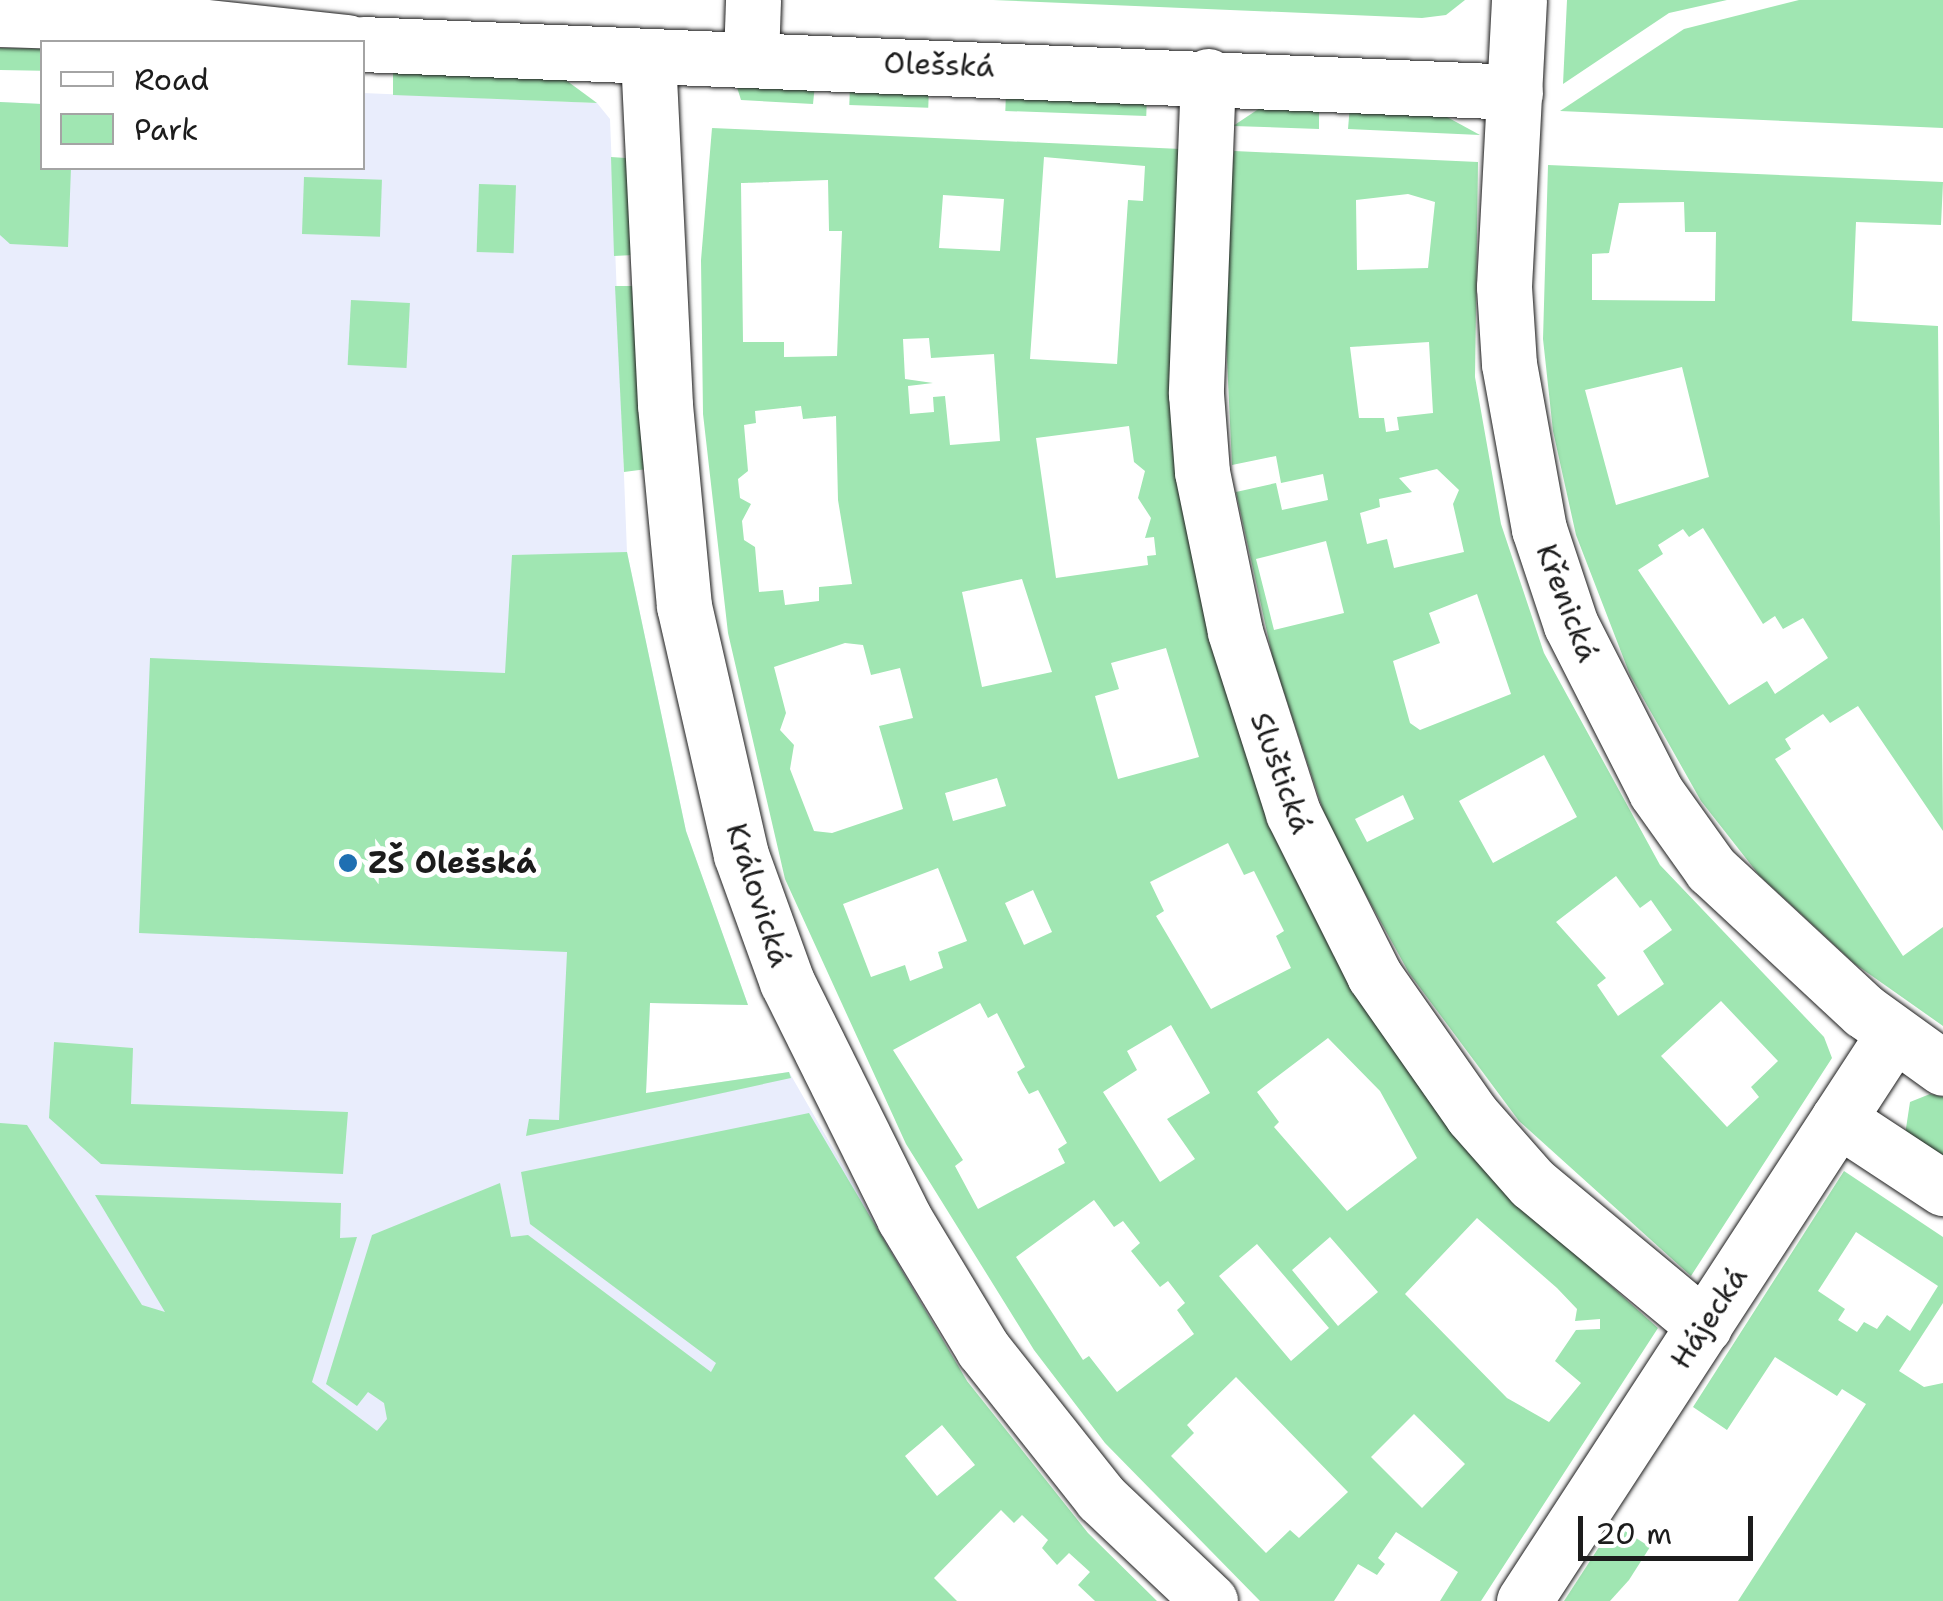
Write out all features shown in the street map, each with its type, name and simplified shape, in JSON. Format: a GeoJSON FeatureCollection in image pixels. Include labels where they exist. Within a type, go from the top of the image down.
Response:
{"type":"FeatureCollection","features":[{"type":"Feature","properties":{"kind":"street"},"geometry":{"type":"LineString","coordinates":[[751,58],[753,0]]}},
{"type":"Feature","properties":{"kind":"street","name":"Křenická"},"geometry":{"type":"LineString","coordinates":[[1520,0],[1504,287],[1508,364],[1539,528],[1572,624],[1647,776],[1711,870],[1893,1035],[1943,1068]]}},
{"type":"Feature","properties":{"kind":"street"},"geometry":{"type":"LineString","coordinates":[[0,18],[283,18],[342,40]]}},
{"type":"Feature","properties":{"kind":"street","name":"Olešská"},"geometry":{"type":"LineString","coordinates":[[365,44],[1208,76],[1515,92]]}},
{"type":"Feature","properties":{"kind":"street","name":"Královická"},"geometry":{"type":"LineString","coordinates":[[648,57],[682,590],[741,855],[786,982],[894,1201],[982,1349],[1101,1498],[1210,1601]]}},
{"type":"Feature","properties":{"kind":"street","name":"Sluštická"},"geometry":{"type":"LineString","coordinates":[[1208,76],[1196,394],[1202,472],[1235,632],[1293,813],[1374,975],[1472,1115],[1532,1183],[1704,1326]]}},
{"type":"Feature","properties":{"kind":"street","name":"Hájecká"},"geometry":{"type":"LineString","coordinates":[[1524,1601],[1893,1035]]}},
{"type":"Feature","properties":{"kind":"street"},"geometry":{"type":"LineString","coordinates":[[1838,1119],[1943,1188]]}},
{"type":"Feature","properties":{"kind":"shaded area","name":"ZŠ Olešská"},"geometry":{"type":"Polygon","coordinates":[[[365,93],[597,103],[610,119],[627,552],[686,831],[748,1005],[650,1003],[646,1093],[789,1072],[967,1381],[0,1601],[0,102],[40,104],[40,170],[365,170],[365,93]]]}},
{"type":"Feature","properties":{"kind":"green space"},"geometry":{"type":"Polygon","coordinates":[[[993,0],[1465,0],[1446,15],[1422,18],[993,0]]]}},
{"type":"Feature","properties":{"kind":"green space"},"geometry":{"type":"Polygon","coordinates":[[[1567,0],[1727,0],[1669,13],[1563,84],[1567,0]]]}},
{"type":"Feature","properties":{"kind":"green space"},"geometry":{"type":"Polygon","coordinates":[[[1799,0],[1943,0],[1943,128],[1560,111],[1684,29],[1799,0]]]}},
{"type":"Feature","properties":{"kind":"green space"},"geometry":{"type":"Polygon","coordinates":[[[0,48],[40,49],[40,71],[0,70],[0,48]]]}},
{"type":"Feature","properties":{"kind":"green space"},"geometry":{"type":"Polygon","coordinates":[[[393,66],[559,75],[597,103],[393,95],[393,66]]]}},
{"type":"Feature","properties":{"kind":"green space"},"geometry":{"type":"Polygon","coordinates":[[[735,81],[815,84],[813,104],[741,100],[735,81]]]}},
{"type":"Feature","properties":{"kind":"green space"},"geometry":{"type":"Polygon","coordinates":[[[850,85],[929,88],[928,108],[849,105],[850,85]]]}},
{"type":"Feature","properties":{"kind":"green space"},"geometry":{"type":"Polygon","coordinates":[[[1006,92],[1147,97],[1146,116],[1005,111],[1006,92]]]}},
{"type":"Feature","properties":{"kind":"green space"},"geometry":{"type":"Polygon","coordinates":[[[0,102],[40,104],[40,170],[71,170],[68,247],[10,244],[0,235],[0,102]]]}},
{"type":"Feature","properties":{"kind":"green space"},"geometry":{"type":"Polygon","coordinates":[[[1266,104],[1319,104],[1319,129],[1233,126],[1266,104]]]}},
{"type":"Feature","properties":{"kind":"green space"},"geometry":{"type":"Polygon","coordinates":[[[1350,105],[1436,111],[1480,135],[1348,129],[1350,105]]]}},
{"type":"Feature","properties":{"kind":"green space"},"geometry":{"type":"Polygon","coordinates":[[[712,128],[1181,149],[1170,388],[1230,691],[1563,1243],[1658,1328],[1481,1601],[1440,1601],[1458,1572],[1396,1532],[1378,1558],[1385,1564],[1377,1575],[1358,1564],[1334,1601],[1260,1601],[1105,1443],[1034,1350],[906,1144],[785,879],[728,633],[703,414],[701,260],[712,128]],[[1044,157],[1030,359],[1117,364],[1128,200],[1143,201],[1145,166],[1044,157]],[[828,180],[741,183],[743,342],[784,342],[784,357],[837,356],[842,231],[829,231],[828,180]],[[943,195],[939,248],[1000,251],[1004,199],[943,195]],[[929,338],[903,339],[905,379],[933,383],[908,386],[910,414],[934,412],[933,397],[945,396],[950,445],[1000,441],[994,354],[931,358],[929,338]],[[801,406],[755,411],[756,423],[744,425],[748,471],[738,479],[740,498],[751,504],[742,521],[744,540],[755,547],[759,592],[783,590],[785,605],[819,601],[819,587],[852,584],[838,500],[836,416],[803,419],[801,406]],[[1129,426],[1036,438],[1056,578],[1148,565],[1147,556],[1156,555],[1154,537],[1145,538],[1151,518],[1138,498],[1145,471],[1134,462],[1129,426]],[[1022,579],[962,592],[982,687],[1052,672],[1022,579]],[[845,643],[774,667],[786,713],[780,730],[794,745],[790,769],[814,831],[832,833],[903,809],[879,726],[913,718],[900,668],[871,675],[863,645],[845,643]],[[1166,648],[1111,663],[1119,689],[1095,696],[1118,779],[1199,757],[1166,648]],[[997,778],[945,793],[953,821],[1006,806],[997,778]],[[1228,843],[1150,882],[1164,911],[1156,916],[1211,1009],[1291,968],[1276,936],[1284,931],[1254,871],[1244,875],[1228,843]],[[938,868],[843,904],[871,977],[905,965],[910,981],[943,968],[938,952],[967,941],[938,868]],[[1033,890],[1005,903],[1024,945],[1052,932],[1033,890]],[[980,1003],[893,1050],[963,1160],[955,1166],[978,1209],[1065,1163],[1058,1149],[1067,1143],[1038,1090],[1029,1094],[1022,1082],[1017,1072],[1025,1067],[997,1013],[988,1018],[980,1003]],[[1171,1025],[1127,1051],[1137,1070],[1103,1092],[1160,1182],[1195,1159],[1167,1119],[1210,1093],[1171,1025]],[[1328,1038],[1257,1092],[1279,1122],[1274,1127],[1347,1211],[1417,1158],[1380,1091],[1328,1038]],[[1094,1200],[1016,1257],[1083,1360],[1089,1356],[1117,1392],[1194,1334],[1177,1310],[1185,1303],[1168,1281],[1160,1287],[1131,1251],[1140,1243],[1123,1221],[1114,1227],[1094,1200]],[[1477,1218],[1405,1294],[1507,1398],[1549,1422],[1581,1383],[1555,1361],[1576,1330],[1600,1329],[1600,1319],[1575,1321],[1577,1309],[1477,1218]],[[1330,1237],[1292,1270],[1338,1326],[1378,1292],[1330,1237]],[[1257,1244],[1219,1276],[1291,1361],[1329,1328],[1257,1244]],[[1236,1377],[1187,1425],[1194,1433],[1171,1456],[1266,1553],[1290,1530],[1299,1538],[1348,1492],[1236,1377]],[[1414,1414],[1371,1457],[1422,1508],[1465,1464],[1414,1414]]]}},
{"type":"Feature","properties":{"kind":"green space"},"geometry":{"type":"Polygon","coordinates":[[[1234,151],[1478,162],[1475,377],[1501,524],[1544,653],[1660,865],[1824,1037],[1832,1058],[1691,1276],[1519,1121],[1409,973],[1329,828],[1273,659],[1236,492],[1276,483],[1282,510],[1328,500],[1323,474],[1281,483],[1276,456],[1232,465],[1223,275],[1234,151]],[[1408,194],[1356,200],[1357,270],[1428,268],[1435,202],[1408,194]],[[1429,342],[1350,347],[1359,418],[1384,418],[1386,432],[1399,430],[1397,417],[1433,413],[1429,342]],[[1437,469],[1399,478],[1412,492],[1379,499],[1380,507],[1360,513],[1367,544],[1387,539],[1394,568],[1464,552],[1453,504],[1459,490],[1437,469]],[[1326,541],[1256,559],[1274,630],[1344,613],[1326,541]],[[1477,594],[1429,613],[1440,643],[1393,661],[1410,723],[1420,730],[1511,694],[1477,594]],[[1544,755],[1459,801],[1493,863],[1577,817],[1544,755]],[[1403,795],[1355,819],[1367,842],[1414,819],[1403,795]],[[1616,876],[1556,922],[1606,978],[1597,985],[1618,1016],[1664,984],[1643,951],[1672,930],[1651,900],[1640,908],[1616,876]],[[1721,1001],[1661,1056],[1727,1127],[1759,1097],[1751,1087],[1778,1061],[1721,1001]]]}},
{"type":"Feature","properties":{"kind":"green space"},"geometry":{"type":"Polygon","coordinates":[[[611,157],[626,158],[633,255],[614,256],[611,157]]]}},
{"type":"Feature","properties":{"kind":"green space"},"geometry":{"type":"Polygon","coordinates":[[[1548,165],[1943,182],[1941,225],[1856,222],[1852,321],[1938,326],[1943,831],[1858,706],[1830,723],[1823,714],[1785,739],[1791,749],[1775,759],[1903,956],[1943,927],[1943,1026],[1855,964],[1759,875],[1701,801],[1630,675],[1576,535],[1553,431],[1543,339],[1548,165]],[[1684,202],[1619,203],[1609,253],[1592,254],[1592,300],[1715,301],[1716,232],[1685,232],[1684,202]],[[1682,367],[1585,390],[1616,505],[1709,477],[1682,367]],[[1703,528],[1689,537],[1683,529],[1658,545],[1663,554],[1638,570],[1729,705],[1767,681],[1775,694],[1828,658],[1803,618],[1783,629],[1775,616],[1763,624],[1703,528]]]}},
{"type":"Feature","properties":{"kind":"green space"},"geometry":{"type":"Polygon","coordinates":[[[304,177],[382,180],[380,237],[302,234],[304,177]]]}},
{"type":"Feature","properties":{"kind":"green space"},"geometry":{"type":"Polygon","coordinates":[[[479,184],[516,185],[514,253],[477,252],[479,184]]]}},
{"type":"Feature","properties":{"kind":"green space"},"geometry":{"type":"Polygon","coordinates":[[[615,286],[634,286],[647,469],[624,472],[615,286]]]}},
{"type":"Feature","properties":{"kind":"green space"},"geometry":{"type":"Polygon","coordinates":[[[351,300],[410,303],[407,368],[348,365],[351,300]]]}},
{"type":"Feature","properties":{"kind":"green space"},"geometry":{"type":"Polygon","coordinates":[[[627,552],[686,831],[748,1005],[650,1003],[646,1093],[789,1072],[791,1078],[526,1136],[529,1119],[559,1120],[567,952],[139,933],[150,658],[505,673],[512,555],[627,552]]]}},
{"type":"Feature","properties":{"kind":"green space"},"geometry":{"type":"Polygon","coordinates":[[[54,1042],[133,1048],[131,1104],[348,1112],[343,1174],[101,1164],[49,1118],[54,1042]]]}},
{"type":"Feature","properties":{"kind":"green space"},"geometry":{"type":"Polygon","coordinates":[[[1930,1094],[1943,1097],[1943,1166],[1905,1135],[1910,1102],[1930,1094]]]}},
{"type":"Feature","properties":{"kind":"green space"},"geometry":{"type":"Polygon","coordinates":[[[809,1113],[967,1381],[1088,1533],[1157,1601],[1095,1601],[1078,1585],[1090,1572],[1069,1553],[1057,1565],[1042,1548],[1048,1540],[1022,1515],[1014,1523],[1001,1510],[934,1578],[957,1601],[0,1601],[0,1123],[27,1125],[142,1305],[165,1312],[95,1195],[341,1203],[340,1238],[357,1237],[312,1382],[377,1431],[387,1419],[384,1403],[368,1392],[357,1406],[326,1384],[372,1235],[500,1183],[511,1237],[528,1235],[711,1372],[716,1363],[530,1224],[521,1172],[809,1113]],[[942,1425],[905,1456],[937,1496],[975,1465],[942,1425]]]}},
{"type":"Feature","properties":{"kind":"green space"},"geometry":{"type":"Polygon","coordinates":[[[1844,1171],[1943,1237],[1943,1303],[1899,1371],[1924,1387],[1943,1383],[1943,1601],[1738,1601],[1866,1404],[1842,1389],[1837,1396],[1775,1357],[1727,1430],[1693,1407],[1844,1171]],[[1856,1232],[1818,1291],[1845,1309],[1838,1320],[1857,1332],[1864,1322],[1877,1329],[1887,1315],[1910,1331],[1938,1286],[1856,1232]]]}},
{"type":"Feature","properties":{"kind":"green space"},"geometry":{"type":"Polygon","coordinates":[[[1614,1524],[1650,1547],[1629,1580],[1610,1601],[1564,1601],[1614,1524]]]}},
{"type":"Feature","properties":{"kind":"place","name":"ZŠ Olešská"},"geometry":{"type":"Point","coordinates":[348,863]}}]}
